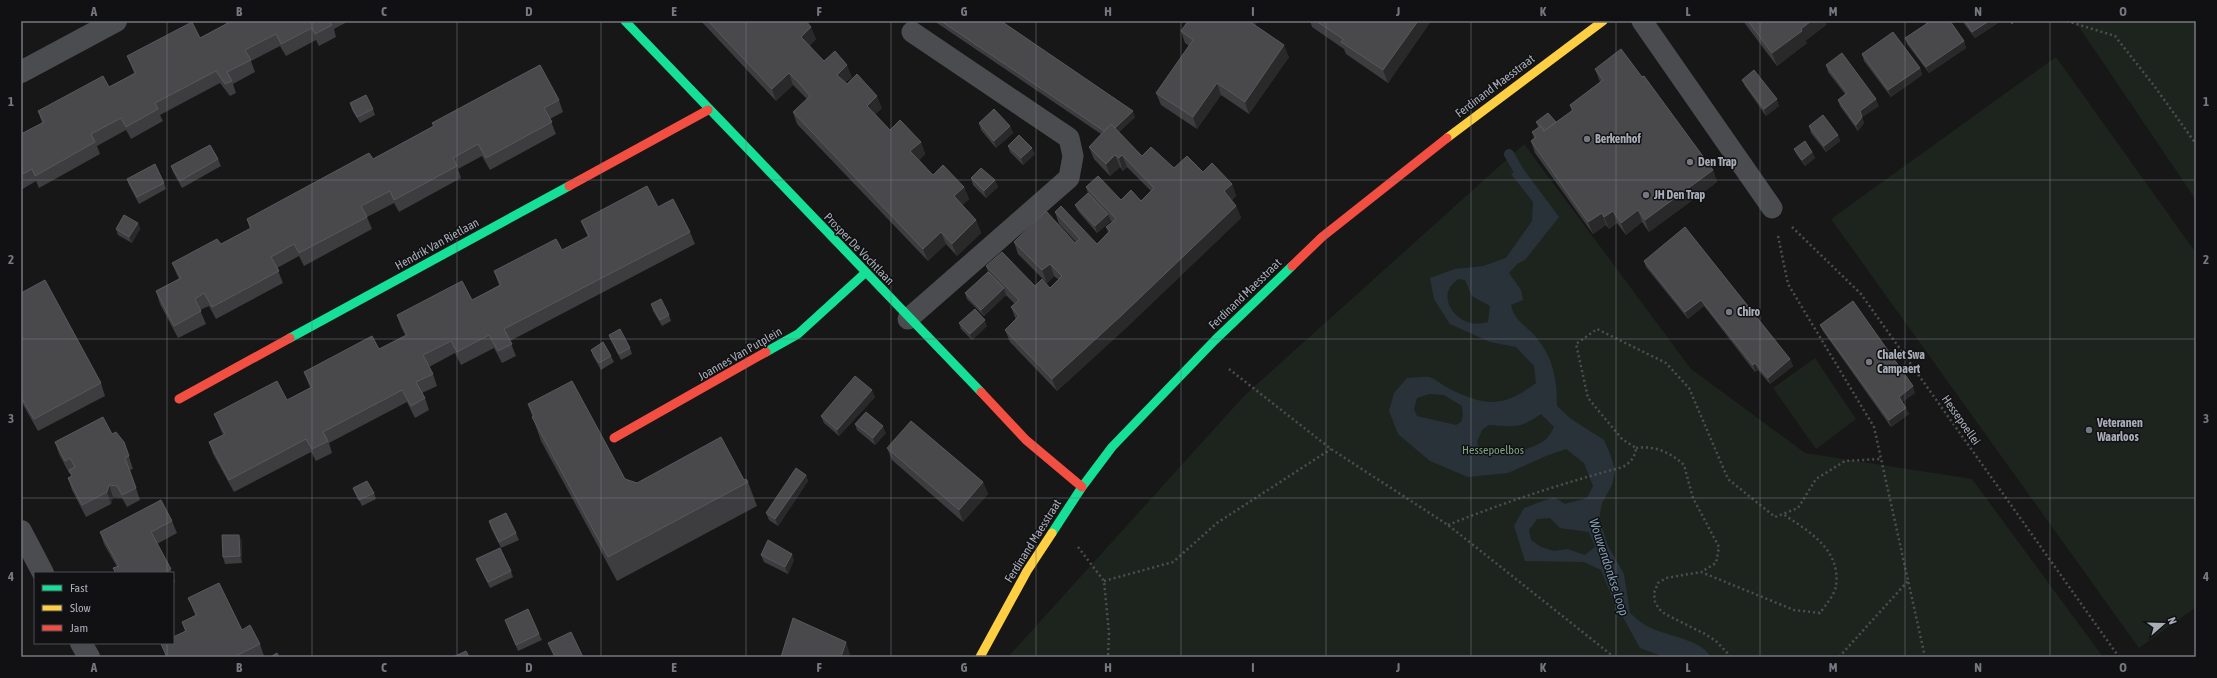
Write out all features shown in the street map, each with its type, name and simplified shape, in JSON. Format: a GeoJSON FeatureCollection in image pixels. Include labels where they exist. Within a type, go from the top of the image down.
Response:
{"type":"FeatureCollection","features":[{"type":"Feature","properties":{"kind":"street"},"geometry":{"type":"LineString","coordinates":[[21,72],[116,21]]}},
{"type":"Feature","properties":{"kind":"street","name":"Prosper De Vochtlaan"},"geometry":{"type":"LineString","coordinates":[[625,21],[908,319],[1026,440],[1082,487]]}},
{"type":"Feature","properties":{"kind":"street","name":"Ferdinand Maesstraat"},"geometry":{"type":"LineString","coordinates":[[980,657],[1027,571],[1082,487],[1112,447],[1205,350],[1322,238],[1491,103],[1603,21]]}},
{"type":"Feature","properties":{"kind":"street","name":"Hendrik Van Rietlaan"},"geometry":{"type":"LineString","coordinates":[[179,399],[708,110]]}},
{"type":"Feature","properties":{"kind":"street","name":"Joannes Van Putplein"},"geometry":{"type":"LineString","coordinates":[[614,438],[798,334],[865,273]]}},
{"type":"Feature","properties":{"kind":"street"},"geometry":{"type":"LineString","coordinates":[[21,531],[43,572]]}},
{"type":"Feature","properties":{"kind":"street"},"geometry":{"type":"LineString","coordinates":[[82,644],[89,657]]}},
{"type":"Feature","properties":{"kind":"lane"},"geometry":{"type":"LineString","coordinates":[[1642,21],[1772,208]]}},
{"type":"Feature","properties":{"kind":"lane"},"geometry":{"type":"LineString","coordinates":[[908,319],[1069,178],[1073,156],[1070,138],[912,32]]}},
{"type":"Feature","properties":{"kind":"path"},"geometry":{"type":"LineString","coordinates":[[2014,21],[2011,23],[2017,21]]}},
{"type":"Feature","properties":{"kind":"path"},"geometry":{"type":"LineString","coordinates":[[2067,21],[2115,36],[2155,87],[2196,144]]}},
{"type":"Feature","properties":{"kind":"path"},"geometry":{"type":"LineString","coordinates":[[1772,208],[1788,284],[1874,427],[1925,657]]}},
{"type":"Feature","properties":{"kind":"path","name":"Hessepoellei"},"geometry":{"type":"LineString","coordinates":[[1772,208],[1861,294],[2119,657]]}},
{"type":"Feature","properties":{"kind":"path"},"geometry":{"type":"LineString","coordinates":[[1731,657],[1716,641],[1665,614],[1655,602],[1654,593],[1658,583],[1666,578],[1701,572],[1716,563],[1719,547],[1693,498],[1684,465],[1664,451],[1651,448],[1636,448],[1622,439],[1588,398],[1576,344],[1598,329],[1666,363],[1689,388],[1728,479],[1775,517],[1798,508],[1816,480],[1845,461],[1880,459]]}},
{"type":"Feature","properties":{"kind":"path"},"geometry":{"type":"LineString","coordinates":[[1205,350],[1331,449],[1448,525],[1614,657]]}},
{"type":"Feature","properties":{"kind":"path"},"geometry":{"type":"LineString","coordinates":[[1448,525],[1492,507],[1568,482],[1623,467],[1630,463],[1636,448]]}},
{"type":"Feature","properties":{"kind":"path"},"geometry":{"type":"LineString","coordinates":[[1104,581],[1173,562],[1217,523],[1331,449]]}},
{"type":"Feature","properties":{"kind":"path"},"geometry":{"type":"LineString","coordinates":[[1701,572],[1794,610],[1820,613],[1836,588],[1834,559],[1816,537],[1783,514]]}},
{"type":"Feature","properties":{"kind":"path"},"geometry":{"type":"LineString","coordinates":[[1059,522],[1104,581],[1109,633],[1108,657]]}},
{"type":"Feature","properties":{"kind":"path"},"geometry":{"type":"LineString","coordinates":[[1839,657],[1908,581]]}},
{"type":"Feature","properties":{"kind":"green space"},"geometry":{"type":"Polygon","coordinates":[[[2075,21],[2196,21],[2196,200],[2075,21]]]}},
{"type":"Feature","properties":{"kind":"green space","name":"Veteranen Waarloos"},"geometry":{"type":"Polygon","coordinates":[[[2056,57],[2196,253],[2196,607],[2139,648],[1831,219],[2056,57]]]}},
{"type":"Feature","properties":{"kind":"green space","name":"Hessepoelbos"},"geometry":{"type":"Polygon","coordinates":[[[1524,144],[1691,369],[1805,453],[1972,479],[2103,657],[1008,657],[1244,396],[1524,144]]]}},
{"type":"Feature","properties":{"kind":"green space"},"geometry":{"type":"Polygon","coordinates":[[[1815,358],[1856,419],[1816,449],[1773,388],[1815,358]]]}},
{"type":"Feature","properties":{"kind":"water"},"geometry":{"type":"Polygon","coordinates":[[[1522,167],[1559,217],[1525,260],[1517,264],[1509,273],[1521,290],[1523,300],[1511,305],[1517,318],[1535,336],[1550,360],[1555,377],[1557,406],[1571,419],[1604,440],[1610,454],[1615,470],[1612,485],[1602,503],[1599,519],[1608,546],[1624,574],[1630,613],[1643,624],[1653,629],[1690,641],[1706,651],[1711,657],[1665,657],[1640,648],[1614,601],[1601,570],[1584,562],[1525,561],[1514,526],[1524,508],[1554,497],[1565,504],[1587,498],[1593,486],[1584,463],[1566,449],[1508,473],[1468,477],[1430,461],[1398,434],[1389,411],[1394,393],[1407,378],[1429,377],[1461,394],[1483,401],[1493,402],[1503,401],[1513,397],[1536,383],[1534,366],[1516,347],[1490,342],[1450,324],[1434,299],[1430,278],[1455,269],[1483,266],[1506,258],[1532,221],[1533,202],[1511,174],[1522,167]],[[1459,279],[1451,286],[1448,294],[1448,302],[1452,310],[1459,317],[1467,322],[1477,324],[1488,322],[1490,306],[1472,296],[1465,280],[1459,279]],[[1429,394],[1417,398],[1414,409],[1417,416],[1456,425],[1461,422],[1463,415],[1462,406],[1444,395],[1429,394]],[[1541,414],[1517,426],[1489,425],[1482,430],[1477,442],[1480,451],[1487,454],[1503,455],[1522,451],[1545,440],[1554,427],[1541,414]],[[1550,518],[1537,519],[1529,530],[1531,540],[1541,547],[1554,551],[1567,549],[1585,555],[1595,547],[1589,532],[1560,528],[1550,518]]]}},
{"type":"Feature","properties":{"kind":"building"},"geometry":{"type":"Polygon","coordinates":[[[227,21],[330,21],[332,25],[315,34],[312,28],[281,44],[276,34],[245,50],[251,60],[227,72],[232,81],[225,84],[216,71],[155,103],[158,109],[126,127],[121,118],[91,134],[95,142],[35,176],[32,169],[21,175],[21,134],[44,122],[38,111],[103,76],[109,87],[136,73],[127,56],[192,22],[200,38],[228,23],[227,21]]]}},
{"type":"Feature","properties":{"kind":"building"},"geometry":{"type":"Polygon","coordinates":[[[708,21],[806,21],[811,27],[801,37],[824,61],[835,51],[847,65],[837,75],[847,84],[857,74],[877,96],[867,106],[890,130],[900,120],[921,142],[910,151],[933,175],[943,165],[964,187],[954,196],[976,220],[952,244],[941,232],[923,249],[793,112],[810,96],[800,84],[789,73],[772,89],[708,21]]]}},
{"type":"Feature","properties":{"kind":"building"},"geometry":{"type":"Polygon","coordinates":[[[941,21],[1001,21],[1133,111],[1115,128],[1111,124],[1104,131],[941,21]]]}},
{"type":"Feature","properties":{"kind":"building"},"geometry":{"type":"Polygon","coordinates":[[[1188,21],[1249,21],[1284,45],[1245,102],[1217,83],[1193,117],[1156,93],[1193,40],[1181,31],[1188,21]]]}},
{"type":"Feature","properties":{"kind":"building"},"geometry":{"type":"Polygon","coordinates":[[[1316,21],[1418,21],[1383,70],[1341,42],[1343,39],[1316,21]]]}},
{"type":"Feature","properties":{"kind":"building"},"geometry":{"type":"Polygon","coordinates":[[[1748,21],[1811,21],[1801,29],[1802,31],[1772,53],[1748,21]]]}},
{"type":"Feature","properties":{"kind":"building"},"geometry":{"type":"Polygon","coordinates":[[[1926,21],[1950,21],[1964,41],[1926,67],[1905,38],[1928,23],[1926,21]]]}},
{"type":"Feature","properties":{"kind":"building"},"geometry":{"type":"Polygon","coordinates":[[[1965,21],[1989,21],[1972,32],[1965,21]]]}},
{"type":"Feature","properties":{"kind":"building"},"geometry":{"type":"Polygon","coordinates":[[[1893,32],[1920,68],[1888,90],[1862,54],[1893,32]]]}},
{"type":"Feature","properties":{"kind":"building"},"geometry":{"type":"Polygon","coordinates":[[[1621,49],[1642,77],[1644,76],[1713,170],[1645,220],[1638,210],[1621,223],[1613,211],[1604,217],[1602,213],[1588,222],[1531,141],[1536,137],[1532,132],[1541,126],[1544,131],[1573,110],[1570,105],[1603,80],[1595,69],[1621,49]]]}},
{"type":"Feature","properties":{"kind":"building"},"geometry":{"type":"Polygon","coordinates":[[[1842,53],[1876,99],[1860,111],[1862,117],[1856,125],[1838,100],[1847,93],[1826,65],[1842,53]]]}},
{"type":"Feature","properties":{"kind":"building"},"geometry":{"type":"Polygon","coordinates":[[[540,65],[559,100],[544,108],[552,122],[486,158],[478,144],[453,158],[457,166],[394,200],[390,191],[361,206],[367,217],[299,253],[294,244],[271,257],[279,271],[212,307],[204,293],[195,299],[201,311],[174,326],[156,291],[181,278],[172,263],[217,239],[221,244],[251,228],[247,219],[369,153],[373,159],[434,126],[432,123],[540,65]]]}},
{"type":"Feature","properties":{"kind":"building"},"geometry":{"type":"Polygon","coordinates":[[[1754,70],[1777,99],[1764,109],[1742,80],[1754,70]]]}},
{"type":"Feature","properties":{"kind":"building"},"geometry":{"type":"Polygon","coordinates":[[[366,95],[373,109],[357,117],[350,103],[366,95]]]}},
{"type":"Feature","properties":{"kind":"building"},"geometry":{"type":"Polygon","coordinates":[[[994,109],[1010,126],[994,141],[979,123],[994,109]]]}},
{"type":"Feature","properties":{"kind":"building"},"geometry":{"type":"Polygon","coordinates":[[[1548,113],[1556,122],[1544,131],[1536,122],[1548,113]]]}},
{"type":"Feature","properties":{"kind":"building"},"geometry":{"type":"Polygon","coordinates":[[[1823,115],[1838,135],[1824,146],[1809,126],[1823,115]]]}},
{"type":"Feature","properties":{"kind":"building"},"geometry":{"type":"Polygon","coordinates":[[[1111,124],[1142,156],[1151,147],[1174,168],[1187,156],[1203,172],[1212,163],[1232,184],[1224,191],[1236,206],[1122,315],[1052,379],[1005,330],[1019,316],[1011,307],[1019,300],[986,266],[1002,252],[1035,286],[1042,279],[1050,288],[1062,276],[1050,264],[1042,270],[1014,242],[1046,211],[1075,243],[1080,239],[1055,212],[1061,206],[1097,244],[1110,231],[1106,227],[1116,219],[1086,187],[1098,176],[1121,200],[1131,190],[1141,201],[1154,188],[1122,155],[1119,158],[1115,155],[1106,164],[1089,147],[1111,124]]]}},
{"type":"Feature","properties":{"kind":"building"},"geometry":{"type":"Polygon","coordinates":[[[1019,135],[1032,148],[1021,158],[1008,146],[1019,135]]]}},
{"type":"Feature","properties":{"kind":"building"},"geometry":{"type":"Polygon","coordinates":[[[1805,141],[1812,152],[1802,160],[1794,149],[1805,141]]]}},
{"type":"Feature","properties":{"kind":"building"},"geometry":{"type":"Polygon","coordinates":[[[210,145],[218,159],[180,181],[171,166],[210,145]]]}},
{"type":"Feature","properties":{"kind":"building"},"geometry":{"type":"Polygon","coordinates":[[[155,164],[164,183],[137,197],[127,179],[155,164]]]}},
{"type":"Feature","properties":{"kind":"building"},"geometry":{"type":"Polygon","coordinates":[[[981,168],[995,180],[984,191],[971,178],[981,168]]]}},
{"type":"Feature","properties":{"kind":"building"},"geometry":{"type":"Polygon","coordinates":[[[647,186],[658,207],[673,199],[690,232],[504,329],[512,344],[498,351],[489,335],[457,352],[451,341],[423,355],[433,374],[416,382],[425,398],[411,406],[402,390],[323,432],[328,441],[312,449],[306,439],[229,480],[209,442],[225,434],[214,414],[277,381],[287,400],[312,387],[304,372],[372,336],[379,349],[407,335],[397,315],[462,281],[472,300],[501,285],[494,271],[556,239],[562,250],[589,236],[581,221],[647,186]]]}},
{"type":"Feature","properties":{"kind":"building"},"geometry":{"type":"Polygon","coordinates":[[[1088,193],[1108,214],[1095,226],[1075,205],[1088,193]]]}},
{"type":"Feature","properties":{"kind":"building"},"geometry":{"type":"Polygon","coordinates":[[[124,215],[138,223],[129,237],[116,229],[124,215]]]}},
{"type":"Feature","properties":{"kind":"building","name":"Chiro"},"geometry":{"type":"Polygon","coordinates":[[[1685,227],[1790,359],[1768,378],[1755,363],[1753,365],[1701,300],[1685,312],[1644,261],[1685,227]]]}},
{"type":"Feature","properties":{"kind":"building"},"geometry":{"type":"Polygon","coordinates":[[[988,272],[1004,288],[981,310],[965,293],[988,272]]]}},
{"type":"Feature","properties":{"kind":"building"},"geometry":{"type":"Polygon","coordinates":[[[45,280],[101,383],[34,419],[21,397],[21,293],[45,280]]]}},
{"type":"Feature","properties":{"kind":"building"},"geometry":{"type":"Polygon","coordinates":[[[661,299],[669,315],[660,320],[651,304],[661,299]]]}},
{"type":"Feature","properties":{"kind":"building","name":"Chalet Swa Campaert"},"geometry":{"type":"Polygon","coordinates":[[[1853,301],[1913,386],[1899,397],[1906,408],[1889,420],[1820,325],[1853,301]]]}},
{"type":"Feature","properties":{"kind":"building"},"geometry":{"type":"Polygon","coordinates":[[[975,309],[985,320],[970,334],[959,323],[975,309]]]}},
{"type":"Feature","properties":{"kind":"building"},"geometry":{"type":"Polygon","coordinates":[[[620,329],[630,348],[619,354],[609,335],[620,329]]]}},
{"type":"Feature","properties":{"kind":"building"},"geometry":{"type":"Polygon","coordinates":[[[603,342],[611,356],[599,363],[591,350],[603,342]]]}},
{"type":"Feature","properties":{"kind":"building"},"geometry":{"type":"Polygon","coordinates":[[[855,376],[872,390],[837,430],[821,416],[855,376]]]}},
{"type":"Feature","properties":{"kind":"building"},"geometry":{"type":"Polygon","coordinates":[[[572,381],[625,479],[637,483],[721,437],[744,480],[746,479],[748,482],[608,557],[532,417],[534,416],[528,404],[572,381]]]}},
{"type":"Feature","properties":{"kind":"building"},"geometry":{"type":"Polygon","coordinates":[[[866,412],[883,426],[873,438],[855,424],[866,412]]]}},
{"type":"Feature","properties":{"kind":"building"},"geometry":{"type":"Polygon","coordinates":[[[103,417],[112,434],[116,432],[124,442],[129,456],[125,458],[136,488],[122,495],[117,486],[109,485],[107,492],[82,505],[68,478],[72,476],[69,470],[75,467],[70,458],[65,461],[55,442],[103,417]]]}},
{"type":"Feature","properties":{"kind":"building"},"geometry":{"type":"Polygon","coordinates":[[[911,421],[983,482],[959,510],[887,448],[911,421]]]}},
{"type":"Feature","properties":{"kind":"building"},"geometry":{"type":"Polygon","coordinates":[[[796,468],[806,475],[775,519],[766,513],[796,468]]]}},
{"type":"Feature","properties":{"kind":"building"},"geometry":{"type":"Polygon","coordinates":[[[367,481],[374,493],[359,500],[353,488],[367,481]]]}},
{"type":"Feature","properties":{"kind":"building"},"geometry":{"type":"Polygon","coordinates":[[[161,500],[172,521],[151,532],[171,569],[166,572],[115,572],[113,568],[119,566],[100,532],[161,500]]]}},
{"type":"Feature","properties":{"kind":"building"},"geometry":{"type":"Polygon","coordinates":[[[506,513],[516,533],[499,542],[489,521],[506,513]]]}},
{"type":"Feature","properties":{"kind":"building"},"geometry":{"type":"Polygon","coordinates":[[[222,535],[239,535],[240,556],[223,557],[222,535]]]}},
{"type":"Feature","properties":{"kind":"building"},"geometry":{"type":"Polygon","coordinates":[[[768,540],[792,554],[785,567],[761,555],[768,540]]]}},
{"type":"Feature","properties":{"kind":"building"},"geometry":{"type":"Polygon","coordinates":[[[500,548],[511,571],[488,582],[476,559],[500,548]]]}},
{"type":"Feature","properties":{"kind":"building"},"geometry":{"type":"Polygon","coordinates":[[[219,583],[242,630],[250,625],[260,644],[234,657],[167,657],[161,644],[174,644],[174,637],[186,631],[182,622],[197,615],[188,598],[219,583]]]}},
{"type":"Feature","properties":{"kind":"building"},"geometry":{"type":"Polygon","coordinates":[[[528,609],[539,634],[516,645],[505,620],[528,609]]]}},
{"type":"Feature","properties":{"kind":"building"},"geometry":{"type":"Polygon","coordinates":[[[793,618],[846,642],[841,657],[781,657],[793,618]]]}},
{"type":"Feature","properties":{"kind":"building"},"geometry":{"type":"Polygon","coordinates":[[[571,632],[583,657],[555,657],[548,643],[571,632]]]}},
{"type":"Feature","properties":{"kind":"building"},"geometry":{"type":"Polygon","coordinates":[[[466,651],[469,657],[453,657],[466,651]]]}},
{"type":"Feature","properties":{"kind":"building"},"geometry":{"type":"Polygon","coordinates":[[[277,653],[279,657],[270,657],[277,653]]]}},
{"type":"Feature","properties":{"kind":"waterway","name":"Wouwendonkse Loop"},"geometry":{"type":"LineString","coordinates":[[1509,154],[1524,180]]}},
{"type":"Feature","properties":{"kind":"traffic: fast"},"geometry":{"type":"LineString","coordinates":[[625,21],[981,392]]}},
{"type":"Feature","properties":{"kind":"traffic: fast"},"geometry":{"type":"LineString","coordinates":[[290,338],[569,186]]}},
{"type":"Feature","properties":{"kind":"traffic: fast"},"geometry":{"type":"LineString","coordinates":[[1052,533],[1082,487],[1112,447],[1215,340],[1292,266]]}},
{"type":"Feature","properties":{"kind":"traffic: fast"},"geometry":{"type":"LineString","coordinates":[[766,352],[798,334],[865,273]]}},
{"type":"Feature","properties":{"kind":"traffic: slow"},"geometry":{"type":"LineString","coordinates":[[1447,138],[1603,21]]}},
{"type":"Feature","properties":{"kind":"traffic: slow"},"geometry":{"type":"LineString","coordinates":[[980,657],[1027,571],[1052,533]]}},
{"type":"Feature","properties":{"kind":"traffic: jam"},"geometry":{"type":"LineString","coordinates":[[569,186],[708,110]]}},
{"type":"Feature","properties":{"kind":"traffic: jam"},"geometry":{"type":"LineString","coordinates":[[1292,266],[1322,237],[1447,138]]}},
{"type":"Feature","properties":{"kind":"traffic: jam"},"geometry":{"type":"LineString","coordinates":[[179,399],[290,338]]}},
{"type":"Feature","properties":{"kind":"traffic: jam"},"geometry":{"type":"LineString","coordinates":[[614,438],[766,352]]}},
{"type":"Feature","properties":{"kind":"traffic: jam"},"geometry":{"type":"LineString","coordinates":[[981,392],[1026,440],[1082,487]]}},
{"type":"Feature","properties":{"kind":"place","name":"Berkenhof"},"geometry":{"type":"Point","coordinates":[1587,139]}},
{"type":"Feature","properties":{"kind":"place","name":"Den Trap"},"geometry":{"type":"Point","coordinates":[1690,162]}},
{"type":"Feature","properties":{"kind":"place","name":"JH Den Trap"},"geometry":{"type":"Point","coordinates":[1646,195]}},
{"type":"Feature","properties":{"kind":"place","name":"Chiro"},"geometry":{"type":"Point","coordinates":[1729,312]}},
{"type":"Feature","properties":{"kind":"place","name":"Chalet Swa Campaert"},"geometry":{"type":"Point","coordinates":[1869,362]}},
{"type":"Feature","properties":{"kind":"place","name":"Veteranen Waarloos"},"geometry":{"type":"Point","coordinates":[2089,430]}}]}
